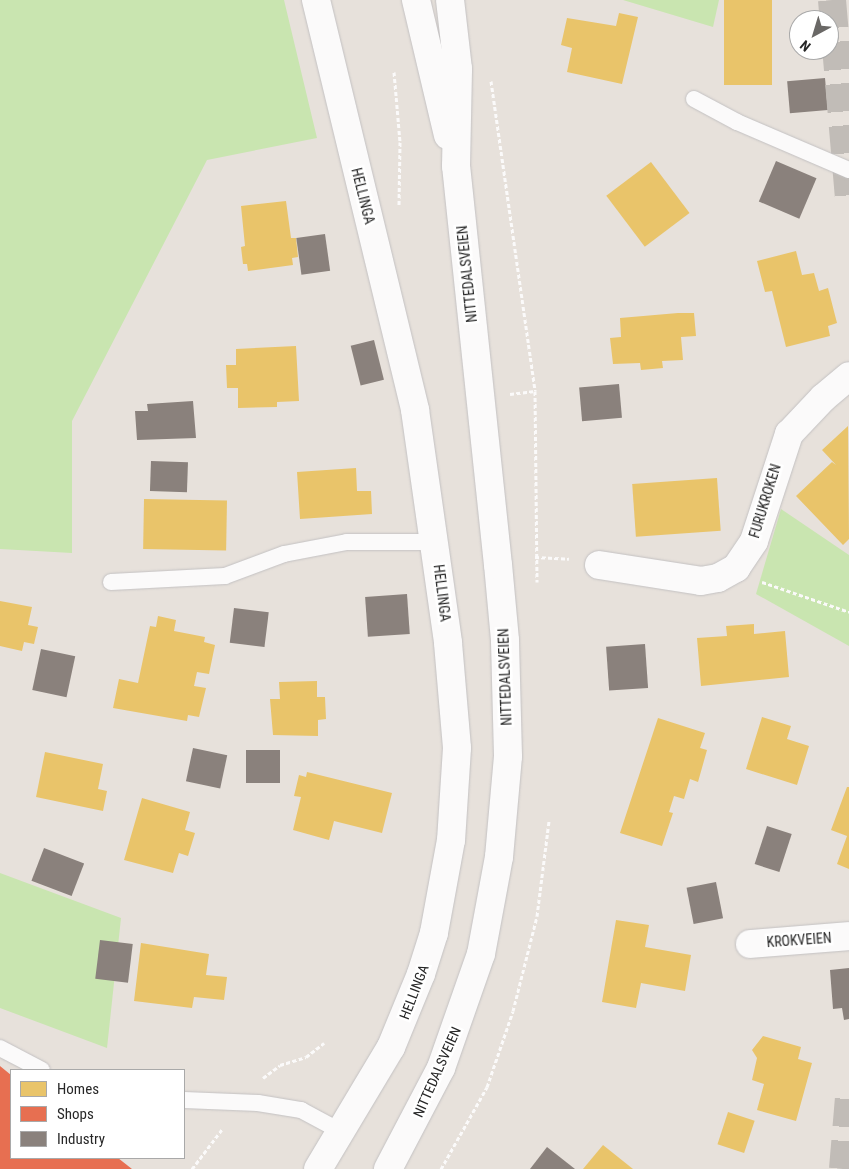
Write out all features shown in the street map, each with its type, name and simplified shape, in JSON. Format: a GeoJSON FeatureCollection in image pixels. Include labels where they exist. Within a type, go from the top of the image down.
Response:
{"type":"FeatureCollection","features":[{"type":"Feature","properties":{"kind":"street","name":"HELLINGA"},"geometry":{"type":"LineString","coordinates":[[316,0],[415,410],[456,702],[456,792],[451,840],[434,933],[416,989],[390,1048],[342,1132],[318,1169]]}},
{"type":"Feature","properties":{"kind":"street","name":"NITTEDALSVEIEN"},"geometry":{"type":"LineString","coordinates":[[416,0],[456,166]]}},
{"type":"Feature","properties":{"kind":"street","name":"NITTEDALSVEIEN"},"geometry":{"type":"LineString","coordinates":[[388,1169],[441,1068],[467,998],[493,903],[508,756],[504,640],[456,166],[458,69],[450,0]]}},
{"type":"Feature","properties":{"kind":"street","name":"FURUKROKEN"},"geometry":{"type":"LineString","coordinates":[[736,568],[754,541],[774,474],[789,434],[823,398],[849,376]]}},
{"type":"Feature","properties":{"kind":"street"},"geometry":{"type":"LineString","coordinates":[[599,564],[701,581],[718,578],[736,568]]}},
{"type":"Feature","properties":{"kind":"street","name":"KROKVEIEN"},"geometry":{"type":"LineString","coordinates":[[750,944],[849,936]]}},
{"type":"Feature","properties":{"kind":"lane"},"geometry":{"type":"LineString","coordinates":[[694,99],[737,122],[849,170]]}},
{"type":"Feature","properties":{"kind":"lane"},"geometry":{"type":"LineString","coordinates":[[111,582],[225,576],[284,554],[347,542],[435,542]]}},
{"type":"Feature","properties":{"kind":"lane"},"geometry":{"type":"LineString","coordinates":[[0,1048],[40,1069]]}},
{"type":"Feature","properties":{"kind":"lane"},"geometry":{"type":"LineString","coordinates":[[185,1100],[242,1102],[301,1110],[342,1132]]}},
{"type":"Feature","properties":{"kind":"path"},"geometry":{"type":"LineString","coordinates":[[490,71],[535,391],[538,448],[534,530],[537,582]]}},
{"type":"Feature","properties":{"kind":"path"},"geometry":{"type":"LineString","coordinates":[[394,72],[400,142],[398,214]]}},
{"type":"Feature","properties":{"kind":"path"},"geometry":{"type":"LineString","coordinates":[[505,395],[535,391]]}},
{"type":"Feature","properties":{"kind":"path"},"geometry":{"type":"LineString","coordinates":[[736,568],[762,582],[849,612]]}},
{"type":"Feature","properties":{"kind":"path"},"geometry":{"type":"LineString","coordinates":[[441,1169],[487,1087],[513,1011],[537,916],[549,821]]}},
{"type":"Feature","properties":{"kind":"path"},"geometry":{"type":"LineString","coordinates":[[192,1169],[256,1083],[280,1065],[306,1057],[324,1043]]}},
{"type":"Feature","properties":{"kind":"green space"},"geometry":{"type":"Polygon","coordinates":[[[0,0],[284,0],[317,138],[207,160],[72,421],[72,553],[0,549],[0,0]]]}},
{"type":"Feature","properties":{"kind":"green space"},"geometry":{"type":"Polygon","coordinates":[[[623,0],[719,0],[713,27],[623,0]]]}},
{"type":"Feature","properties":{"kind":"green space"},"geometry":{"type":"Polygon","coordinates":[[[781,509],[849,555],[849,646],[756,594],[781,509]]]}},
{"type":"Feature","properties":{"kind":"green space"},"geometry":{"type":"Polygon","coordinates":[[[0,873],[121,918],[107,1048],[0,1008],[0,873]]]}},
{"type":"Feature","properties":{"kind":"building: Homes"},"geometry":{"type":"Polygon","coordinates":[[[724,0],[772,0],[772,85],[724,85],[724,0]]]}},
{"type":"Feature","properties":{"kind":"building: Homes"},"geometry":{"type":"Polygon","coordinates":[[[619,13],[638,17],[622,84],[567,72],[572,48],[561,45],[567,18],[616,26],[619,13]]]}},
{"type":"Feature","properties":{"kind":"building: Homes"},"geometry":{"type":"Polygon","coordinates":[[[651,162],[690,213],[645,247],[606,196],[651,162]]]}},
{"type":"Feature","properties":{"kind":"building: Homes"},"geometry":{"type":"Polygon","coordinates":[[[286,201],[291,238],[296,238],[298,257],[292,258],[293,265],[248,271],[247,264],[243,264],[241,247],[245,246],[241,206],[286,201]]]}},
{"type":"Feature","properties":{"kind":"building: Homes"},"geometry":{"type":"Polygon","coordinates":[[[796,251],[802,275],[814,273],[819,291],[828,288],[837,323],[828,326],[830,336],[786,347],[772,291],[765,292],[757,261],[796,251]]]}},
{"type":"Feature","properties":{"kind":"building: Homes"},"geometry":{"type":"Polygon","coordinates":[[[694,313],[696,336],[681,337],[683,360],[662,361],[663,368],[641,370],[640,363],[613,364],[610,338],[621,337],[620,318],[694,313]]]}},
{"type":"Feature","properties":{"kind":"building: Homes"},"geometry":{"type":"Polygon","coordinates":[[[296,346],[299,401],[277,402],[277,407],[238,408],[238,388],[227,388],[226,365],[236,365],[236,349],[296,346]]]}},
{"type":"Feature","properties":{"kind":"building: Homes"},"geometry":{"type":"Polygon","coordinates":[[[848,426],[849,539],[843,545],[796,496],[832,462],[836,465],[822,450],[848,426]]]}},
{"type":"Feature","properties":{"kind":"building: Homes"},"geometry":{"type":"Polygon","coordinates":[[[356,468],[357,491],[371,491],[372,514],[300,519],[297,472],[356,468]]]}},
{"type":"Feature","properties":{"kind":"building: Homes"},"geometry":{"type":"Polygon","coordinates":[[[717,478],[721,531],[636,537],[632,484],[717,478]]]}},
{"type":"Feature","properties":{"kind":"building: Homes"},"geometry":{"type":"Polygon","coordinates":[[[144,499],[227,500],[226,550],[143,549],[144,499]]]}},
{"type":"Feature","properties":{"kind":"building: Homes"},"geometry":{"type":"Polygon","coordinates":[[[0,601],[32,607],[28,625],[38,627],[34,644],[24,642],[22,651],[0,646],[0,601]]]}},
{"type":"Feature","properties":{"kind":"building: Homes"},"geometry":{"type":"Polygon","coordinates":[[[158,616],[176,620],[174,631],[205,637],[204,642],[215,645],[209,674],[197,672],[194,686],[206,688],[199,717],[188,715],[187,721],[113,708],[119,679],[138,683],[150,626],[156,627],[158,616]]]}},
{"type":"Feature","properties":{"kind":"building: Homes"},"geometry":{"type":"Polygon","coordinates":[[[754,624],[754,634],[785,631],[789,677],[701,686],[697,638],[727,636],[726,626],[754,624]]]}},
{"type":"Feature","properties":{"kind":"building: Homes"},"geometry":{"type":"Polygon","coordinates":[[[317,681],[317,697],[325,697],[326,719],[318,720],[318,736],[273,735],[270,699],[280,699],[279,682],[317,681]]]}},
{"type":"Feature","properties":{"kind":"building: Homes"},"geometry":{"type":"Polygon","coordinates":[[[762,717],[791,726],[787,739],[809,746],[797,785],[746,769],[762,717]]]}},
{"type":"Feature","properties":{"kind":"building: Homes"},"geometry":{"type":"Polygon","coordinates":[[[658,718],[705,733],[700,748],[707,750],[698,782],[690,779],[684,799],[674,796],[669,812],[673,813],[662,846],[620,833],[658,718]]]}},
{"type":"Feature","properties":{"kind":"building: Homes"},"geometry":{"type":"Polygon","coordinates":[[[45,752],[103,764],[98,789],[107,791],[103,811],[36,797],[45,752]]]}},
{"type":"Feature","properties":{"kind":"building: Homes"},"geometry":{"type":"Polygon","coordinates":[[[307,772],[392,793],[382,833],[334,821],[329,840],[293,830],[301,797],[294,796],[299,775],[306,777],[307,772]]]}},
{"type":"Feature","properties":{"kind":"building: Homes"},"geometry":{"type":"Polygon","coordinates":[[[847,787],[849,787],[849,869],[837,864],[847,836],[831,830],[847,787]]]}},
{"type":"Feature","properties":{"kind":"building: Homes"},"geometry":{"type":"Polygon","coordinates":[[[142,798],[190,812],[185,830],[195,833],[188,856],[179,853],[173,873],[124,860],[142,798]]]}},
{"type":"Feature","properties":{"kind":"building: Homes"},"geometry":{"type":"Polygon","coordinates":[[[616,920],[649,925],[645,947],[691,955],[685,991],[641,983],[636,1008],[602,1002],[616,920]]]}},
{"type":"Feature","properties":{"kind":"building: Homes"},"geometry":{"type":"Polygon","coordinates":[[[141,943],[209,954],[206,975],[227,977],[224,1000],[194,997],[192,1008],[134,1001],[141,943]]]}},
{"type":"Feature","properties":{"kind":"building: Homes"},"geometry":{"type":"Polygon","coordinates":[[[763,1036],[801,1047],[798,1059],[812,1063],[796,1121],[757,1110],[764,1084],[752,1080],[757,1058],[752,1050],[763,1036]]]}},
{"type":"Feature","properties":{"kind":"building: Homes"},"geometry":{"type":"Polygon","coordinates":[[[728,1112],[755,1121],[744,1153],[717,1144],[728,1112]]]}},
{"type":"Feature","properties":{"kind":"building: Homes"},"geometry":{"type":"Polygon","coordinates":[[[603,1145],[633,1169],[583,1169],[603,1145]]]}},
{"type":"Feature","properties":{"kind":"building: Shops"},"geometry":{"type":"Polygon","coordinates":[[[0,1066],[10,1074],[10,1159],[119,1159],[132,1169],[0,1169],[0,1066]]]}},
{"type":"Feature","properties":{"kind":"building: Industry"},"geometry":{"type":"Polygon","coordinates":[[[825,78],[828,110],[790,113],[787,81],[825,78]]]}},
{"type":"Feature","properties":{"kind":"building: Industry"},"geometry":{"type":"Polygon","coordinates":[[[776,161],[817,178],[799,219],[759,202],[776,161]]]}},
{"type":"Feature","properties":{"kind":"building: Industry"},"geometry":{"type":"Polygon","coordinates":[[[325,234],[330,271],[301,275],[296,238],[325,234]]]}},
{"type":"Feature","properties":{"kind":"building: Industry"},"geometry":{"type":"Polygon","coordinates":[[[374,340],[384,380],[361,386],[351,346],[374,340]]]}},
{"type":"Feature","properties":{"kind":"building: Industry"},"geometry":{"type":"Polygon","coordinates":[[[619,384],[622,418],[582,421],[579,387],[619,384]]]}},
{"type":"Feature","properties":{"kind":"building: Industry"},"geometry":{"type":"Polygon","coordinates":[[[193,401],[196,438],[137,440],[135,411],[148,411],[147,404],[193,401]]]}},
{"type":"Feature","properties":{"kind":"building: Industry"},"geometry":{"type":"Polygon","coordinates":[[[151,461],[188,462],[187,492],[150,491],[151,461]]]}},
{"type":"Feature","properties":{"kind":"building: Industry"},"geometry":{"type":"Polygon","coordinates":[[[407,594],[410,634],[368,637],[365,597],[407,594]]]}},
{"type":"Feature","properties":{"kind":"building: Industry"},"geometry":{"type":"Polygon","coordinates":[[[234,608],[269,612],[264,647],[230,643],[234,608]]]}},
{"type":"Feature","properties":{"kind":"building: Industry"},"geometry":{"type":"Polygon","coordinates":[[[645,644],[648,688],[609,691],[606,647],[645,644]]]}},
{"type":"Feature","properties":{"kind":"building: Industry"},"geometry":{"type":"Polygon","coordinates":[[[41,649],[75,656],[67,697],[32,690],[41,649]]]}},
{"type":"Feature","properties":{"kind":"building: Industry"},"geometry":{"type":"Polygon","coordinates":[[[193,748],[227,755],[220,789],[186,781],[193,748]]]}},
{"type":"Feature","properties":{"kind":"building: Industry"},"geometry":{"type":"Polygon","coordinates":[[[246,750],[280,750],[280,783],[246,783],[246,750]]]}},
{"type":"Feature","properties":{"kind":"building: Industry"},"geometry":{"type":"Polygon","coordinates":[[[767,826],[792,834],[779,872],[755,864],[767,826]]]}},
{"type":"Feature","properties":{"kind":"building: Industry"},"geometry":{"type":"Polygon","coordinates":[[[44,848],[84,863],[72,896],[31,881],[44,848]]]}},
{"type":"Feature","properties":{"kind":"building: Industry"},"geometry":{"type":"Polygon","coordinates":[[[716,882],[723,918],[694,924],[687,888],[716,882]]]}},
{"type":"Feature","properties":{"kind":"building: Industry"},"geometry":{"type":"Polygon","coordinates":[[[100,940],[133,944],[128,983],[95,979],[100,940]]]}},
{"type":"Feature","properties":{"kind":"building: Industry"},"geometry":{"type":"Polygon","coordinates":[[[849,968],[849,1019],[844,1020],[842,1008],[833,1009],[830,970],[849,968]]]}},
{"type":"Feature","properties":{"kind":"building: Industry"},"geometry":{"type":"Polygon","coordinates":[[[547,1147],[575,1169],[530,1169],[547,1147]]]}},
{"type":"Feature","properties":{"kind":"tunnel"},"geometry":{"type":"LineString","coordinates":[[832,0],[849,197]]}},
{"type":"Feature","properties":{"kind":"tunnel"},"geometry":{"type":"LineString","coordinates":[[843,1169],[849,1098]]}}]}
